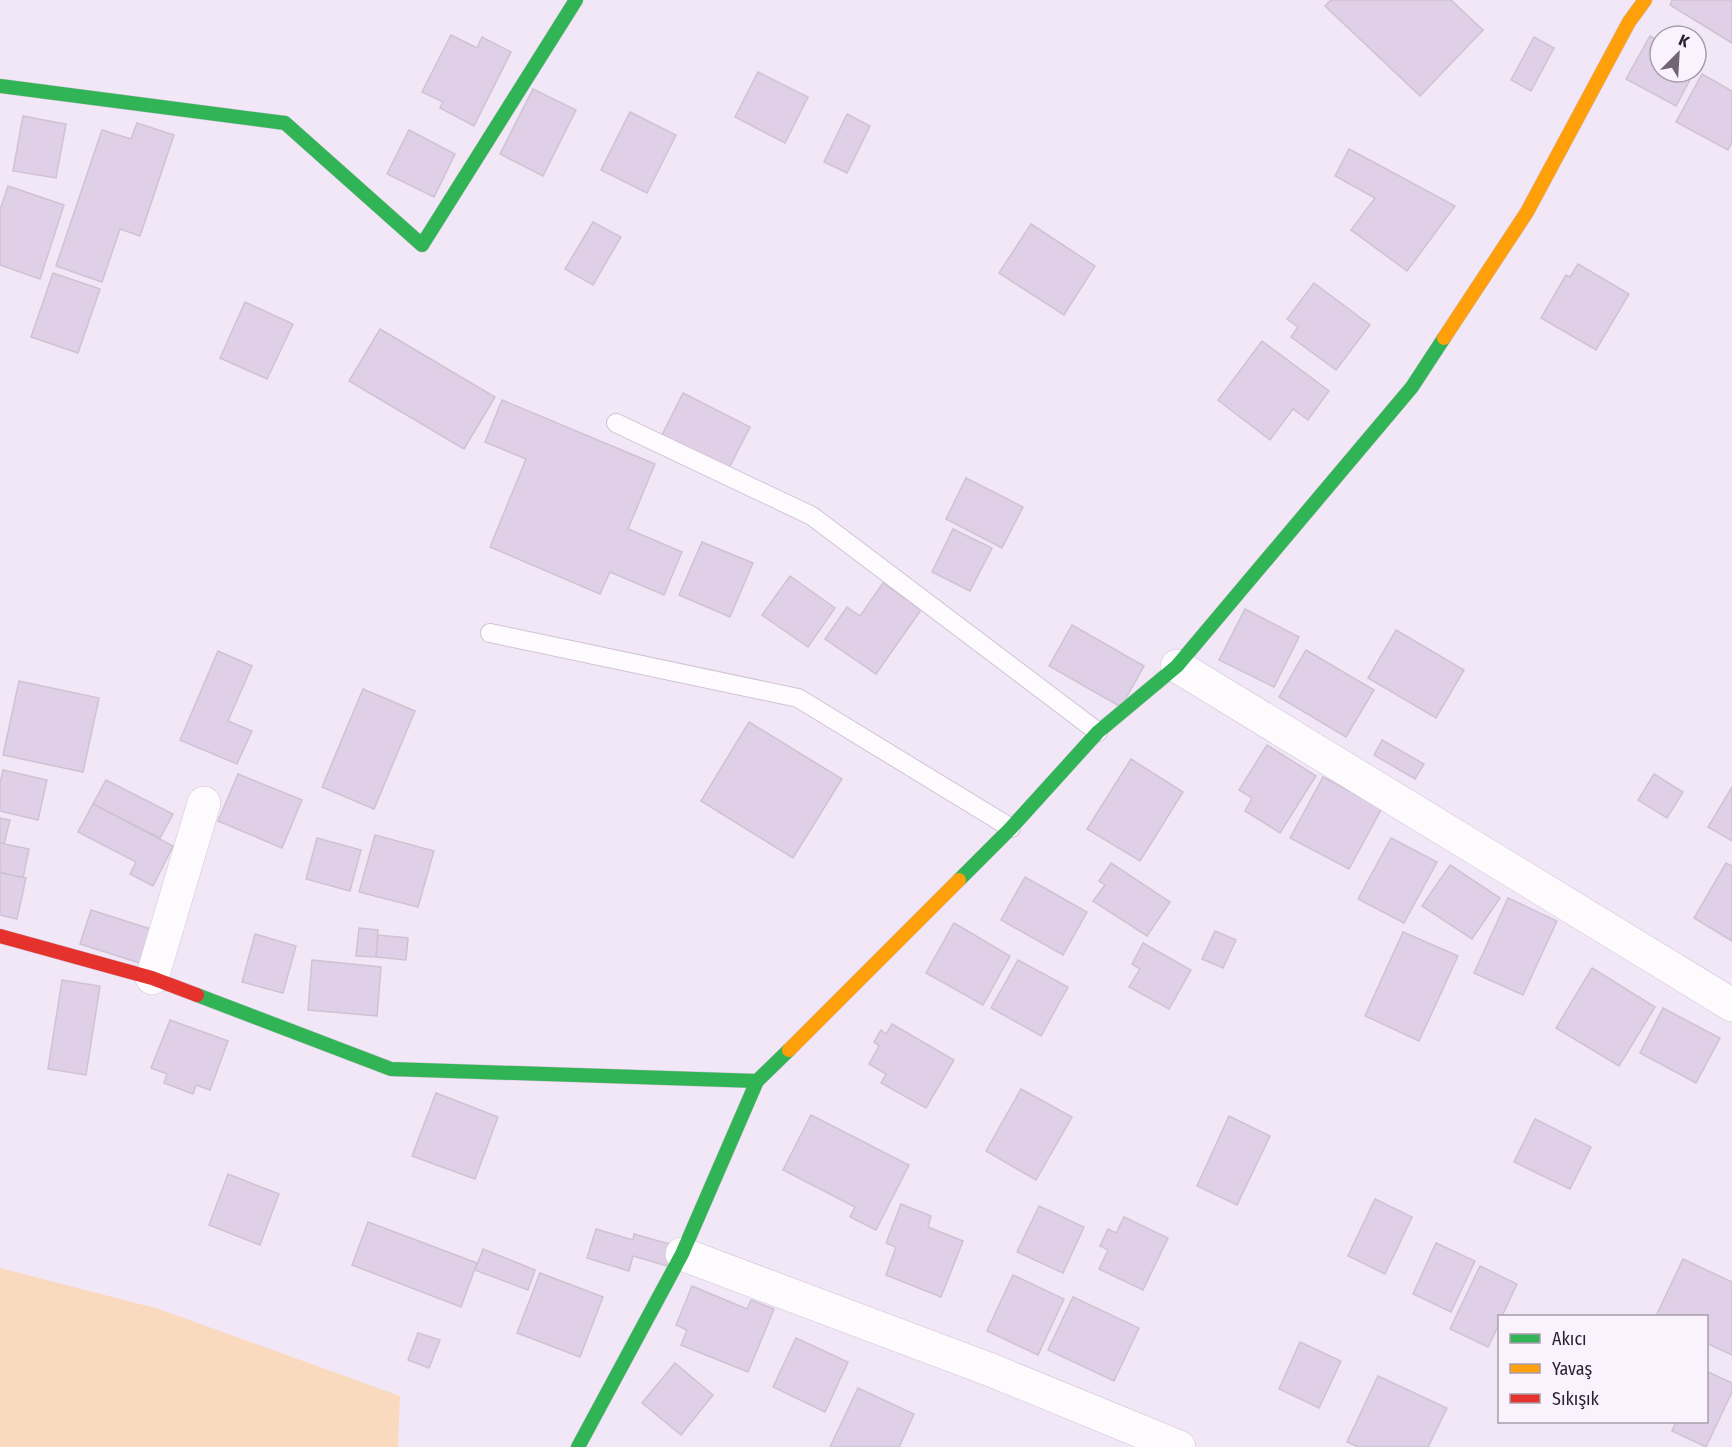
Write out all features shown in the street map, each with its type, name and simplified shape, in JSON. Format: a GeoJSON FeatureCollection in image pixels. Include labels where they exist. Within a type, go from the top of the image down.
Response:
{"type":"FeatureCollection","features":[{"type":"Feature","properties":{"kind":"street"},"geometry":{"type":"LineString","coordinates":[[0,86],[285,123],[422,245],[576,0]]}},
{"type":"Feature","properties":{"kind":"street"},"geometry":{"type":"LineString","coordinates":[[578,1447],[682,1254],[757,1081],[1011,828],[1098,732],[1177,666],[1412,387],[1527,212],[1629,22],[1645,0]]}},
{"type":"Feature","properties":{"kind":"street"},"geometry":{"type":"LineString","coordinates":[[1177,666],[1732,1005]]}},
{"type":"Feature","properties":{"kind":"street"},"geometry":{"type":"LineString","coordinates":[[152,978],[204,803]]}},
{"type":"Feature","properties":{"kind":"street"},"geometry":{"type":"LineString","coordinates":[[0,936],[152,978],[391,1069],[757,1081]]}},
{"type":"Feature","properties":{"kind":"street"},"geometry":{"type":"LineString","coordinates":[[682,1254],[991,1370],[1179,1447]]}},
{"type":"Feature","properties":{"kind":"lane"},"geometry":{"type":"LineString","coordinates":[[616,423],[812,516],[1098,732]]}},
{"type":"Feature","properties":{"kind":"lane"},"geometry":{"type":"LineString","coordinates":[[490,633],[798,698],[1011,828]]}},
{"type":"Feature","properties":{"kind":"shaded area"},"geometry":{"type":"Polygon","coordinates":[[[0,1268],[159,1309],[400,1396],[398,1447],[0,1447],[0,1268]]]}},
{"type":"Feature","properties":{"kind":"building"},"geometry":{"type":"Polygon","coordinates":[[[1331,0],[1451,0],[1483,30],[1420,96],[1325,6],[1331,0]]]}},
{"type":"Feature","properties":{"kind":"building"},"geometry":{"type":"Polygon","coordinates":[[[1672,0],[1732,0],[1732,43],[1708,28],[1708,24],[1701,24],[1670,5],[1672,0]]]}},
{"type":"Feature","properties":{"kind":"building"},"geometry":{"type":"Polygon","coordinates":[[[451,35],[477,48],[482,37],[511,52],[474,126],[440,108],[443,102],[422,92],[451,35]]]}},
{"type":"Feature","properties":{"kind":"building"},"geometry":{"type":"Polygon","coordinates":[[[1534,37],[1554,48],[1531,91],[1511,80],[1534,37]]]}},
{"type":"Feature","properties":{"kind":"building"},"geometry":{"type":"Polygon","coordinates":[[[1648,40],[1648,84],[1688,84],[1676,106],[1626,79],[1648,40]]]}},
{"type":"Feature","properties":{"kind":"building"},"geometry":{"type":"Polygon","coordinates":[[[758,72],[808,97],[785,143],[735,117],[758,72]]]}},
{"type":"Feature","properties":{"kind":"building"},"geometry":{"type":"Polygon","coordinates":[[[1708,77],[1732,91],[1732,142],[1728,150],[1676,122],[1697,84],[1708,84],[1708,77]]]}},
{"type":"Feature","properties":{"kind":"building"},"geometry":{"type":"Polygon","coordinates":[[[533,89],[576,110],[543,176],[500,154],[533,89]]]}},
{"type":"Feature","properties":{"kind":"building"},"geometry":{"type":"Polygon","coordinates":[[[630,112],[676,135],[647,193],[601,170],[630,112]]]}},
{"type":"Feature","properties":{"kind":"building"},"geometry":{"type":"Polygon","coordinates":[[[847,114],[870,126],[847,173],[824,162],[847,114]]]}},
{"type":"Feature","properties":{"kind":"building"},"geometry":{"type":"Polygon","coordinates":[[[23,116],[66,124],[56,178],[13,171],[23,116]]]}},
{"type":"Feature","properties":{"kind":"building"},"geometry":{"type":"Polygon","coordinates":[[[137,123],[174,135],[140,236],[120,229],[102,282],[56,266],[102,130],[131,139],[137,123]]]}},
{"type":"Feature","properties":{"kind":"building"},"geometry":{"type":"Polygon","coordinates":[[[409,130],[455,154],[434,197],[387,174],[409,130]]]}},
{"type":"Feature","properties":{"kind":"building"},"geometry":{"type":"Polygon","coordinates":[[[1349,149],[1455,206],[1407,271],[1351,230],[1375,198],[1335,176],[1349,149]]]}},
{"type":"Feature","properties":{"kind":"building"},"geometry":{"type":"Polygon","coordinates":[[[8,186],[64,205],[40,279],[0,265],[0,210],[8,186]]]}},
{"type":"Feature","properties":{"kind":"building"},"geometry":{"type":"Polygon","coordinates":[[[593,222],[621,237],[593,285],[565,269],[593,222]]]}},
{"type":"Feature","properties":{"kind":"building"},"geometry":{"type":"Polygon","coordinates":[[[1031,224],[1095,266],[1064,315],[999,273],[1031,224]]]}},
{"type":"Feature","properties":{"kind":"building"},"geometry":{"type":"Polygon","coordinates":[[[1578,264],[1629,294],[1596,350],[1541,318],[1566,275],[1570,277],[1578,264]]]}},
{"type":"Feature","properties":{"kind":"building"},"geometry":{"type":"Polygon","coordinates":[[[53,273],[100,289],[78,353],[31,337],[53,273]]]}},
{"type":"Feature","properties":{"kind":"building"},"geometry":{"type":"Polygon","coordinates":[[[1314,283],[1370,325],[1336,370],[1291,337],[1298,327],[1287,319],[1314,283]]]}},
{"type":"Feature","properties":{"kind":"building"},"geometry":{"type":"Polygon","coordinates":[[[245,302],[293,324],[267,379],[220,358],[245,302]]]}},
{"type":"Feature","properties":{"kind":"building"},"geometry":{"type":"Polygon","coordinates":[[[380,329],[495,397],[464,449],[349,381],[380,329]]]}},
{"type":"Feature","properties":{"kind":"building"},"geometry":{"type":"Polygon","coordinates":[[[1262,341],[1329,391],[1308,420],[1293,409],[1270,440],[1218,400],[1262,341]]]}},
{"type":"Feature","properties":{"kind":"building"},"geometry":{"type":"Polygon","coordinates":[[[683,393],[750,427],[728,470],[661,437],[683,393]]]}},
{"type":"Feature","properties":{"kind":"building"},"geometry":{"type":"Polygon","coordinates":[[[502,400],[655,464],[628,529],[682,552],[664,595],[610,572],[600,594],[490,547],[526,459],[485,442],[502,400]]]}},
{"type":"Feature","properties":{"kind":"building"},"geometry":{"type":"Polygon","coordinates":[[[966,478],[1023,507],[1002,548],[946,519],[966,478]]]}},
{"type":"Feature","properties":{"kind":"building"},"geometry":{"type":"Polygon","coordinates":[[[953,529],[992,548],[970,591],[932,572],[953,529]]]}},
{"type":"Feature","properties":{"kind":"building"},"geometry":{"type":"Polygon","coordinates":[[[702,542],[753,563],[730,617],[679,595],[702,542]]]}},
{"type":"Feature","properties":{"kind":"building"},"geometry":{"type":"Polygon","coordinates":[[[790,576],[835,608],[808,647],[762,615],[790,576]]]}},
{"type":"Feature","properties":{"kind":"building"},"geometry":{"type":"Polygon","coordinates":[[[883,583],[921,610],[876,674],[825,639],[847,607],[860,616],[883,583]]]}},
{"type":"Feature","properties":{"kind":"building"},"geometry":{"type":"Polygon","coordinates":[[[1245,609],[1299,637],[1274,687],[1219,660],[1245,609]]]}},
{"type":"Feature","properties":{"kind":"building"},"geometry":{"type":"Polygon","coordinates":[[[1072,625],[1144,666],[1121,707],[1049,666],[1072,625]]]}},
{"type":"Feature","properties":{"kind":"building"},"geometry":{"type":"Polygon","coordinates":[[[1396,630],[1464,670],[1436,718],[1368,678],[1396,630]]]}},
{"type":"Feature","properties":{"kind":"building"},"geometry":{"type":"Polygon","coordinates":[[[1306,650],[1374,690],[1346,737],[1279,697],[1306,650]]]}},
{"type":"Feature","properties":{"kind":"building"},"geometry":{"type":"Polygon","coordinates":[[[218,651],[252,666],[228,721],[252,731],[237,764],[180,740],[218,651]]]}},
{"type":"Feature","properties":{"kind":"building"},"geometry":{"type":"Polygon","coordinates":[[[19,681],[99,698],[83,772],[3,755],[19,681]]]}},
{"type":"Feature","properties":{"kind":"building"},"geometry":{"type":"Polygon","coordinates":[[[363,689],[415,711],[374,809],[322,787],[363,689]]]}},
{"type":"Feature","properties":{"kind":"building"},"geometry":{"type":"Polygon","coordinates":[[[749,722],[842,779],[793,858],[701,801],[749,722]]]}},
{"type":"Feature","properties":{"kind":"building"},"geometry":{"type":"Polygon","coordinates":[[[1382,740],[1424,764],[1415,779],[1374,755],[1382,740]]]}},
{"type":"Feature","properties":{"kind":"building"},"geometry":{"type":"Polygon","coordinates":[[[1267,745],[1316,776],[1280,833],[1245,811],[1252,798],[1239,790],[1267,745]]]}},
{"type":"Feature","properties":{"kind":"building"},"geometry":{"type":"Polygon","coordinates":[[[1131,759],[1183,792],[1140,861],[1087,829],[1131,759]]]}},
{"type":"Feature","properties":{"kind":"building"},"geometry":{"type":"Polygon","coordinates":[[[3,770],[47,780],[38,820],[0,811],[0,783],[3,770]]]}},
{"type":"Feature","properties":{"kind":"building"},"geometry":{"type":"Polygon","coordinates":[[[238,774],[302,800],[282,848],[218,821],[238,774]]]}},
{"type":"Feature","properties":{"kind":"building"},"geometry":{"type":"Polygon","coordinates":[[[1654,774],[1683,792],[1667,818],[1638,800],[1654,774]]]}},
{"type":"Feature","properties":{"kind":"building"},"geometry":{"type":"Polygon","coordinates":[[[1323,777],[1382,808],[1349,869],[1290,838],[1323,777]]]}},
{"type":"Feature","properties":{"kind":"building"},"geometry":{"type":"Polygon","coordinates":[[[106,780],[173,814],[160,838],[93,804],[106,780]]]}},
{"type":"Feature","properties":{"kind":"building"},"geometry":{"type":"Polygon","coordinates":[[[1732,787],[1732,841],[1708,827],[1732,787]]]}},
{"type":"Feature","properties":{"kind":"building"},"geometry":{"type":"Polygon","coordinates":[[[93,804],[173,846],[153,886],[130,874],[136,862],[78,832],[93,804]]]}},
{"type":"Feature","properties":{"kind":"building"},"geometry":{"type":"Polygon","coordinates":[[[0,818],[10,820],[4,844],[0,843],[0,818]]]}},
{"type":"Feature","properties":{"kind":"building"},"geometry":{"type":"Polygon","coordinates":[[[375,835],[434,851],[418,907],[359,892],[375,835]]]}},
{"type":"Feature","properties":{"kind":"building"},"geometry":{"type":"Polygon","coordinates":[[[317,838],[361,850],[350,891],[306,879],[317,838]]]}},
{"type":"Feature","properties":{"kind":"building"},"geometry":{"type":"Polygon","coordinates":[[[1391,838],[1437,862],[1404,923],[1358,899],[1391,838]]]}},
{"type":"Feature","properties":{"kind":"building"},"geometry":{"type":"Polygon","coordinates":[[[0,843],[29,849],[23,878],[0,872],[0,843]]]}},
{"type":"Feature","properties":{"kind":"building"},"geometry":{"type":"Polygon","coordinates":[[[1111,863],[1170,902],[1147,936],[1093,901],[1105,885],[1099,881],[1111,863]]]}},
{"type":"Feature","properties":{"kind":"building"},"geometry":{"type":"Polygon","coordinates":[[[1726,863],[1732,866],[1732,941],[1694,918],[1726,863]]]}},
{"type":"Feature","properties":{"kind":"building"},"geometry":{"type":"Polygon","coordinates":[[[1450,865],[1500,898],[1472,939],[1422,906],[1450,865]]]}},
{"type":"Feature","properties":{"kind":"building"},"geometry":{"type":"Polygon","coordinates":[[[0,873],[26,878],[17,919],[0,915],[0,873]]]}},
{"type":"Feature","properties":{"kind":"building"},"geometry":{"type":"Polygon","coordinates":[[[1025,877],[1087,912],[1063,955],[1001,920],[1025,877]]]}},
{"type":"Feature","properties":{"kind":"building"},"geometry":{"type":"Polygon","coordinates":[[[1508,898],[1557,921],[1523,995],[1474,973],[1508,898]]]}},
{"type":"Feature","properties":{"kind":"building"},"geometry":{"type":"Polygon","coordinates":[[[91,910],[157,931],[146,965],[80,944],[91,910]]]}},
{"type":"Feature","properties":{"kind":"building"},"geometry":{"type":"Polygon","coordinates":[[[954,923],[1010,956],[983,1005],[926,973],[954,923]]]}},
{"type":"Feature","properties":{"kind":"building"},"geometry":{"type":"Polygon","coordinates":[[[359,928],[378,930],[376,957],[356,956],[359,928]]]}},
{"type":"Feature","properties":{"kind":"building"},"geometry":{"type":"Polygon","coordinates":[[[1215,931],[1236,940],[1223,968],[1202,959],[1215,931]]]}},
{"type":"Feature","properties":{"kind":"building"},"geometry":{"type":"Polygon","coordinates":[[[1403,932],[1458,956],[1419,1041],[1365,1016],[1403,932]]]}},
{"type":"Feature","properties":{"kind":"building"},"geometry":{"type":"Polygon","coordinates":[[[255,934],[296,946],[283,993],[242,982],[255,934]]]}},
{"type":"Feature","properties":{"kind":"building"},"geometry":{"type":"Polygon","coordinates":[[[378,935],[408,938],[406,960],[376,957],[378,935]]]}},
{"type":"Feature","properties":{"kind":"building"},"geometry":{"type":"Polygon","coordinates":[[[1143,943],[1191,970],[1169,1009],[1129,987],[1140,969],[1132,964],[1143,943]]]}},
{"type":"Feature","properties":{"kind":"building"},"geometry":{"type":"Polygon","coordinates":[[[312,960],[381,967],[377,1016],[308,1010],[312,960]]]}},
{"type":"Feature","properties":{"kind":"building"},"geometry":{"type":"Polygon","coordinates":[[[1018,960],[1068,987],[1041,1036],[991,1008],[1018,960]]]}},
{"type":"Feature","properties":{"kind":"building"},"geometry":{"type":"Polygon","coordinates":[[[1592,968],[1655,1007],[1619,1066],[1556,1028],[1592,968]]]}},
{"type":"Feature","properties":{"kind":"building"},"geometry":{"type":"Polygon","coordinates":[[[62,980],[100,986],[86,1075],[48,1069],[62,980]]]}},
{"type":"Feature","properties":{"kind":"building"},"geometry":{"type":"Polygon","coordinates":[[[1663,1008],[1720,1038],[1696,1083],[1640,1053],[1663,1008]]]}},
{"type":"Feature","properties":{"kind":"building"},"geometry":{"type":"Polygon","coordinates":[[[170,1020],[228,1041],[210,1090],[196,1085],[193,1094],[164,1083],[167,1074],[151,1068],[170,1020]]]}},
{"type":"Feature","properties":{"kind":"building"},"geometry":{"type":"Polygon","coordinates":[[[892,1024],[954,1060],[926,1108],[881,1083],[886,1074],[869,1064],[879,1046],[874,1042],[881,1030],[886,1034],[892,1024]]]}},
{"type":"Feature","properties":{"kind":"building"},"geometry":{"type":"Polygon","coordinates":[[[1021,1089],[1072,1117],[1036,1180],[986,1151],[1021,1089]]]}},
{"type":"Feature","properties":{"kind":"building"},"geometry":{"type":"Polygon","coordinates":[[[436,1093],[498,1117],[475,1179],[412,1156],[436,1093]]]}},
{"type":"Feature","properties":{"kind":"building"},"geometry":{"type":"Polygon","coordinates":[[[811,1115],[909,1165],[876,1230],[850,1217],[855,1207],[783,1170],[811,1115]]]}},
{"type":"Feature","properties":{"kind":"building"},"geometry":{"type":"Polygon","coordinates":[[[1229,1116],[1270,1136],[1237,1205],[1197,1186],[1229,1116]]]}},
{"type":"Feature","properties":{"kind":"building"},"geometry":{"type":"Polygon","coordinates":[[[1535,1119],[1591,1147],[1570,1189],[1514,1162],[1535,1119]]]}},
{"type":"Feature","properties":{"kind":"building"},"geometry":{"type":"Polygon","coordinates":[[[228,1174],[279,1194],[260,1245],[209,1225],[228,1174]]]}},
{"type":"Feature","properties":{"kind":"building"},"geometry":{"type":"Polygon","coordinates":[[[1375,1199],[1412,1217],[1385,1274],[1348,1256],[1375,1199]]]}},
{"type":"Feature","properties":{"kind":"building"},"geometry":{"type":"Polygon","coordinates":[[[901,1204],[931,1216],[928,1227],[963,1241],[941,1297],[886,1275],[896,1247],[886,1243],[901,1204]]]}},
{"type":"Feature","properties":{"kind":"building"},"geometry":{"type":"Polygon","coordinates":[[[1039,1206],[1084,1227],[1063,1273],[1017,1252],[1039,1206]]]}},
{"type":"Feature","properties":{"kind":"building"},"geometry":{"type":"Polygon","coordinates":[[[1124,1217],[1168,1238],[1143,1290],[1099,1269],[1108,1250],[1100,1246],[1108,1229],[1116,1233],[1124,1217]]]}},
{"type":"Feature","properties":{"kind":"building"},"geometry":{"type":"Polygon","coordinates":[[[368,1222],[477,1263],[461,1307],[352,1265],[368,1222]]]}},
{"type":"Feature","properties":{"kind":"building"},"geometry":{"type":"Polygon","coordinates":[[[596,1229],[633,1240],[634,1234],[694,1251],[688,1272],[633,1256],[629,1271],[587,1258],[596,1229]]]}},
{"type":"Feature","properties":{"kind":"building"},"geometry":{"type":"Polygon","coordinates":[[[1436,1243],[1475,1261],[1451,1312],[1413,1294],[1436,1243]]]}},
{"type":"Feature","properties":{"kind":"building"},"geometry":{"type":"Polygon","coordinates":[[[483,1249],[535,1270],[528,1290],[475,1270],[483,1249]]]}},
{"type":"Feature","properties":{"kind":"building"},"geometry":{"type":"Polygon","coordinates":[[[1683,1259],[1732,1282],[1732,1355],[1708,1344],[1708,1315],[1656,1315],[1683,1259]]]}},
{"type":"Feature","properties":{"kind":"building"},"geometry":{"type":"Polygon","coordinates":[[[1480,1266],[1517,1284],[1502,1315],[1498,1315],[1498,1326],[1488,1347],[1450,1329],[1480,1266]]]}},
{"type":"Feature","properties":{"kind":"building"},"geometry":{"type":"Polygon","coordinates":[[[540,1273],[603,1297],[580,1357],[517,1333],[540,1273]]]}},
{"type":"Feature","properties":{"kind":"building"},"geometry":{"type":"Polygon","coordinates":[[[1013,1275],[1064,1299],[1038,1355],[987,1331],[1013,1275]]]}},
{"type":"Feature","properties":{"kind":"building"},"geometry":{"type":"Polygon","coordinates":[[[692,1286],[747,1309],[751,1300],[774,1309],[748,1372],[681,1345],[687,1330],[676,1325],[692,1286]]]}},
{"type":"Feature","properties":{"kind":"building"},"geometry":{"type":"Polygon","coordinates":[[[1073,1297],[1139,1328],[1114,1381],[1048,1350],[1073,1297]]]}},
{"type":"Feature","properties":{"kind":"building"},"geometry":{"type":"Polygon","coordinates":[[[418,1333],[440,1340],[429,1368],[408,1360],[418,1333]]]}},
{"type":"Feature","properties":{"kind":"building"},"geometry":{"type":"Polygon","coordinates":[[[796,1338],[848,1362],[825,1412],[773,1387],[796,1338]]]}},
{"type":"Feature","properties":{"kind":"building"},"geometry":{"type":"Polygon","coordinates":[[[1300,1342],[1341,1361],[1319,1408],[1279,1389],[1300,1342]]]}},
{"type":"Feature","properties":{"kind":"building"},"geometry":{"type":"Polygon","coordinates":[[[675,1363],[713,1395],[681,1435],[642,1403],[675,1363]]]}},
{"type":"Feature","properties":{"kind":"building"},"geometry":{"type":"Polygon","coordinates":[[[1708,1372],[1732,1383],[1732,1392],[1706,1447],[1672,1431],[1676,1423],[1708,1423],[1708,1372]]]}},
{"type":"Feature","properties":{"kind":"building"},"geometry":{"type":"Polygon","coordinates":[[[1378,1376],[1447,1408],[1428,1447],[1358,1447],[1347,1442],[1378,1376]]]}},
{"type":"Feature","properties":{"kind":"building"},"geometry":{"type":"Polygon","coordinates":[[[858,1388],[914,1414],[899,1447],[830,1447],[858,1388]]]}},
{"type":"Feature","properties":{"kind":"traffic: fast"},"geometry":{"type":"LineString","coordinates":[[0,86],[285,123],[422,245],[576,0]]}},
{"type":"Feature","properties":{"kind":"traffic: fast"},"geometry":{"type":"LineString","coordinates":[[959,880],[1011,828],[1098,732],[1177,666],[1412,387],[1444,338]]}},
{"type":"Feature","properties":{"kind":"traffic: fast"},"geometry":{"type":"LineString","coordinates":[[197,995],[391,1069],[757,1081]]}},
{"type":"Feature","properties":{"kind":"traffic: fast"},"geometry":{"type":"LineString","coordinates":[[578,1447],[682,1254],[757,1081],[789,1050]]}},
{"type":"Feature","properties":{"kind":"traffic: slow"},"geometry":{"type":"LineString","coordinates":[[1444,338],[1527,212],[1629,22],[1645,0]]}},
{"type":"Feature","properties":{"kind":"traffic: slow"},"geometry":{"type":"LineString","coordinates":[[789,1050],[959,880]]}},
{"type":"Feature","properties":{"kind":"traffic: jam"},"geometry":{"type":"LineString","coordinates":[[0,936],[152,978],[197,995]]}}]}
